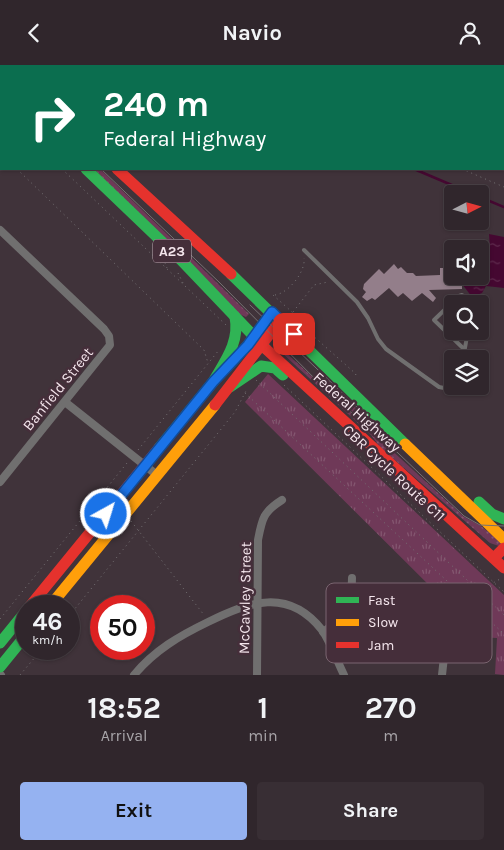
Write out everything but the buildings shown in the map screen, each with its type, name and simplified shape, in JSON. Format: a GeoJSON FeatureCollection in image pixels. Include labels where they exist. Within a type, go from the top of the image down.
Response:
{"type":"FeatureCollection","features":[{"type":"Feature","properties":{"kind":"main road","name":"Federal Highway"},"geometry":{"type":"LineString","coordinates":[[87,170],[181,260],[230,321],[258,340],[332,413],[390,461],[501,565]]}},
{"type":"Feature","properties":{"kind":"main road","name":"Federal Highway"},"geometry":{"type":"LineString","coordinates":[[118,170],[276,317],[504,539]]}},
{"type":"Feature","properties":{"kind":"main road"},"geometry":{"type":"LineString","coordinates":[[59,595],[230,387],[258,340],[276,317]]}},
{"type":"Feature","properties":{"kind":"main road"},"geometry":{"type":"LineString","coordinates":[[213,382],[237,339],[238,331],[230,321]]}},
{"type":"Feature","properties":{"kind":"main road"},"geometry":{"type":"LineString","coordinates":[[39,595],[213,382],[258,340]]}},
{"type":"Feature","properties":{"kind":"main road"},"geometry":{"type":"LineString","coordinates":[[230,387],[240,382],[257,367],[270,365],[278,370],[316,407],[332,413]]}},
{"type":"Feature","properties":{"kind":"main road"},"geometry":{"type":"LineString","coordinates":[[420,459],[442,468],[492,514],[504,519]]}},
{"type":"Feature","properties":{"kind":"main road"},"geometry":{"type":"LineString","coordinates":[[501,565],[504,548]]}},
{"type":"Feature","properties":{"kind":"main road"},"geometry":{"type":"LineString","coordinates":[[0,643],[15,625]]}},
{"type":"Feature","properties":{"kind":"main road"},"geometry":{"type":"LineString","coordinates":[[0,667],[15,649]]}},
{"type":"Feature","properties":{"kind":"street","name":"Banfield Street"},"geometry":{"type":"LineString","coordinates":[[0,230],[110,336],[110,345],[107,351],[0,482]]}},
{"type":"Feature","properties":{"kind":"street"},"geometry":{"type":"LineString","coordinates":[[65,402],[157,475]]}},
{"type":"Feature","properties":{"kind":"street","name":"McCawley Street"},"geometry":{"type":"LineString","coordinates":[[257,675],[258,540],[262,521],[268,509],[282,500]]}},
{"type":"Feature","properties":{"kind":"street"},"geometry":{"type":"LineString","coordinates":[[352,578],[352,583]]}},
{"type":"Feature","properties":{"kind":"street"},"geometry":{"type":"LineString","coordinates":[[134,675],[161,648],[177,637],[242,606],[258,603],[287,605],[301,612],[323,632],[326,638]]}},
{"type":"Feature","properties":{"kind":"street"},"geometry":{"type":"LineString","coordinates":[[338,663],[344,675]]}},
{"type":"Feature","properties":{"kind":"lane"},"geometry":{"type":"LineString","coordinates":[[304,250],[357,302],[368,317],[378,339],[386,349],[439,387],[444,388]]}},
{"type":"Feature","properties":{"kind":"lane"},"geometry":{"type":"LineString","coordinates":[[444,309],[434,320],[444,329]]}},
{"type":"Feature","properties":{"kind":"lane"},"geometry":{"type":"LineString","coordinates":[[455,340],[465,349]]}},
{"type":"Feature","properties":{"kind":"lane"},"geometry":{"type":"LineString","coordinates":[[465,349],[466,340]]}},
{"type":"Feature","properties":{"kind":"path"},"geometry":{"type":"LineString","coordinates":[[17,170],[204,350],[208,363]]}},
{"type":"Feature","properties":{"kind":"path"},"geometry":{"type":"LineString","coordinates":[[63,170],[182,283],[230,321]]}},
{"type":"Feature","properties":{"kind":"path"},"geometry":{"type":"LineString","coordinates":[[464,170],[504,187]]}},
{"type":"Feature","properties":{"kind":"path"},"geometry":{"type":"LineString","coordinates":[[303,255],[304,269],[282,293],[274,295],[302,326],[356,374],[354,376]]}},
{"type":"Feature","properties":{"kind":"path"},"geometry":{"type":"LineString","coordinates":[[177,270],[182,283]]}},
{"type":"Feature","properties":{"kind":"path"},"geometry":{"type":"LineString","coordinates":[[292,313],[314,285],[324,281],[332,283]]}},
{"type":"Feature","properties":{"kind":"path"},"geometry":{"type":"LineString","coordinates":[[0,619],[220,349]]}},
{"type":"Feature","properties":{"kind":"path"},"geometry":{"type":"LineString","coordinates":[[255,379],[471,583]]}},
{"type":"Feature","properties":{"kind":"path","name":"CBR Cycle Route C11"},"geometry":{"type":"LineString","coordinates":[[279,381],[504,592]]}},
{"type":"Feature","properties":{"kind":"path"},"geometry":{"type":"LineString","coordinates":[[80,603],[235,412],[245,393],[449,583]]}},
{"type":"Feature","properties":{"kind":"path"},"geometry":{"type":"LineString","coordinates":[[125,514],[209,621]]}},
{"type":"Feature","properties":{"kind":"path"},"geometry":{"type":"LineString","coordinates":[[492,584],[496,583],[501,565]]}},
{"type":"Feature","properties":{"kind":"path"},"geometry":{"type":"LineString","coordinates":[[492,603],[504,615]]}},
{"type":"Feature","properties":{"kind":"path"},"geometry":{"type":"LineString","coordinates":[[492,623],[504,634]]}},
{"type":"Feature","properties":{"kind":"path"},"geometry":{"type":"LineString","coordinates":[[20,675],[33,660]]}},
{"type":"Feature","properties":{"kind":"green space"},"geometry":{"type":"Polygon","coordinates":[[[95,170],[101,170],[249,314],[246,317],[239,314],[95,170]]]}},
{"type":"Feature","properties":{"kind":"green space"},"geometry":{"type":"Polygon","coordinates":[[[283,350],[464,517],[481,526],[503,544],[499,546],[490,543],[380,447],[371,435],[281,352],[283,350]]]}},
{"type":"Feature","properties":{"kind":"green space"},"geometry":{"type":"Polygon","coordinates":[[[268,374],[491,583],[427,583],[245,402],[268,374]]]}},
{"type":"Feature","properties":{"kind":"green space"},"geometry":{"type":"Polygon","coordinates":[[[324,377],[394,445],[392,447],[319,381],[324,377]]]}},
{"type":"Feature","properties":{"kind":"green space"},"geometry":{"type":"Polygon","coordinates":[[[492,584],[504,595],[504,675],[495,674],[497,638],[492,638],[492,584]]]}},
{"type":"Feature","properties":{"kind":"water"},"geometry":{"type":"Polygon","coordinates":[[[489,234],[504,237],[504,288],[486,286],[482,293],[470,295],[463,285],[489,285],[489,234]]]}},
{"type":"Feature","properties":{"kind":"waterway"},"geometry":{"type":"LineString","coordinates":[[416,170],[452,185]]}},
{"type":"Feature","properties":{"kind":"waterway"},"geometry":{"type":"LineString","coordinates":[[489,201],[504,207]]}},
{"type":"Feature","properties":{"kind":"tram line"},"geometry":{"type":"LineString","coordinates":[[102,170],[220,283],[328,392],[398,453],[464,516],[480,525],[504,526]]}},
{"type":"Feature","properties":{"kind":"tram line"},"geometry":{"type":"LineString","coordinates":[[250,305],[382,431]]}},
{"type":"Feature","properties":{"kind":"traffic: fast"},"geometry":{"type":"LineString","coordinates":[[87,170],[181,260],[266,349]]}},
{"type":"Feature","properties":{"kind":"traffic: fast"},"geometry":{"type":"LineString","coordinates":[[231,274],[405,444]]}},
{"type":"Feature","properties":{"kind":"traffic: fast"},"geometry":{"type":"LineString","coordinates":[[159,448],[213,382],[248,345],[272,312]]}},
{"type":"Feature","properties":{"kind":"traffic: fast"},"geometry":{"type":"LineString","coordinates":[[213,382],[227,359],[233,343],[236,326],[235,317]]}},
{"type":"Feature","properties":{"kind":"traffic: fast"},"geometry":{"type":"LineString","coordinates":[[230,387],[261,366],[275,368],[283,375]]}},
{"type":"Feature","properties":{"kind":"traffic: fast"},"geometry":{"type":"LineString","coordinates":[[479,502],[492,514],[504,519]]}},
{"type":"Feature","properties":{"kind":"traffic: fast"},"geometry":{"type":"LineString","coordinates":[[0,643],[15,625]]}},
{"type":"Feature","properties":{"kind":"traffic: fast"},"geometry":{"type":"LineString","coordinates":[[0,667],[15,649]]}},
{"type":"Feature","properties":{"kind":"traffic: slow"},"geometry":{"type":"LineString","coordinates":[[59,595],[215,405]]}},
{"type":"Feature","properties":{"kind":"traffic: slow"},"geometry":{"type":"LineString","coordinates":[[405,444],[504,539]]}},
{"type":"Feature","properties":{"kind":"traffic: jam"},"geometry":{"type":"LineString","coordinates":[[118,170],[231,274]]}},
{"type":"Feature","properties":{"kind":"traffic: jam"},"geometry":{"type":"LineString","coordinates":[[215,405],[280,321]]}},
{"type":"Feature","properties":{"kind":"traffic: jam"},"geometry":{"type":"LineString","coordinates":[[266,349],[504,568]]}},
{"type":"Feature","properties":{"kind":"traffic: jam"},"geometry":{"type":"LineString","coordinates":[[39,595],[159,448]]}},
{"type":"Feature","properties":{"kind":"traffic: jam"},"geometry":{"type":"LineString","coordinates":[[494,558],[504,548]]}},
{"type":"Feature","properties":{"kind":"route"},"geometry":{"type":"LineString","coordinates":[[106,514],[213,382],[248,345],[272,312],[294,334]]}}]}
